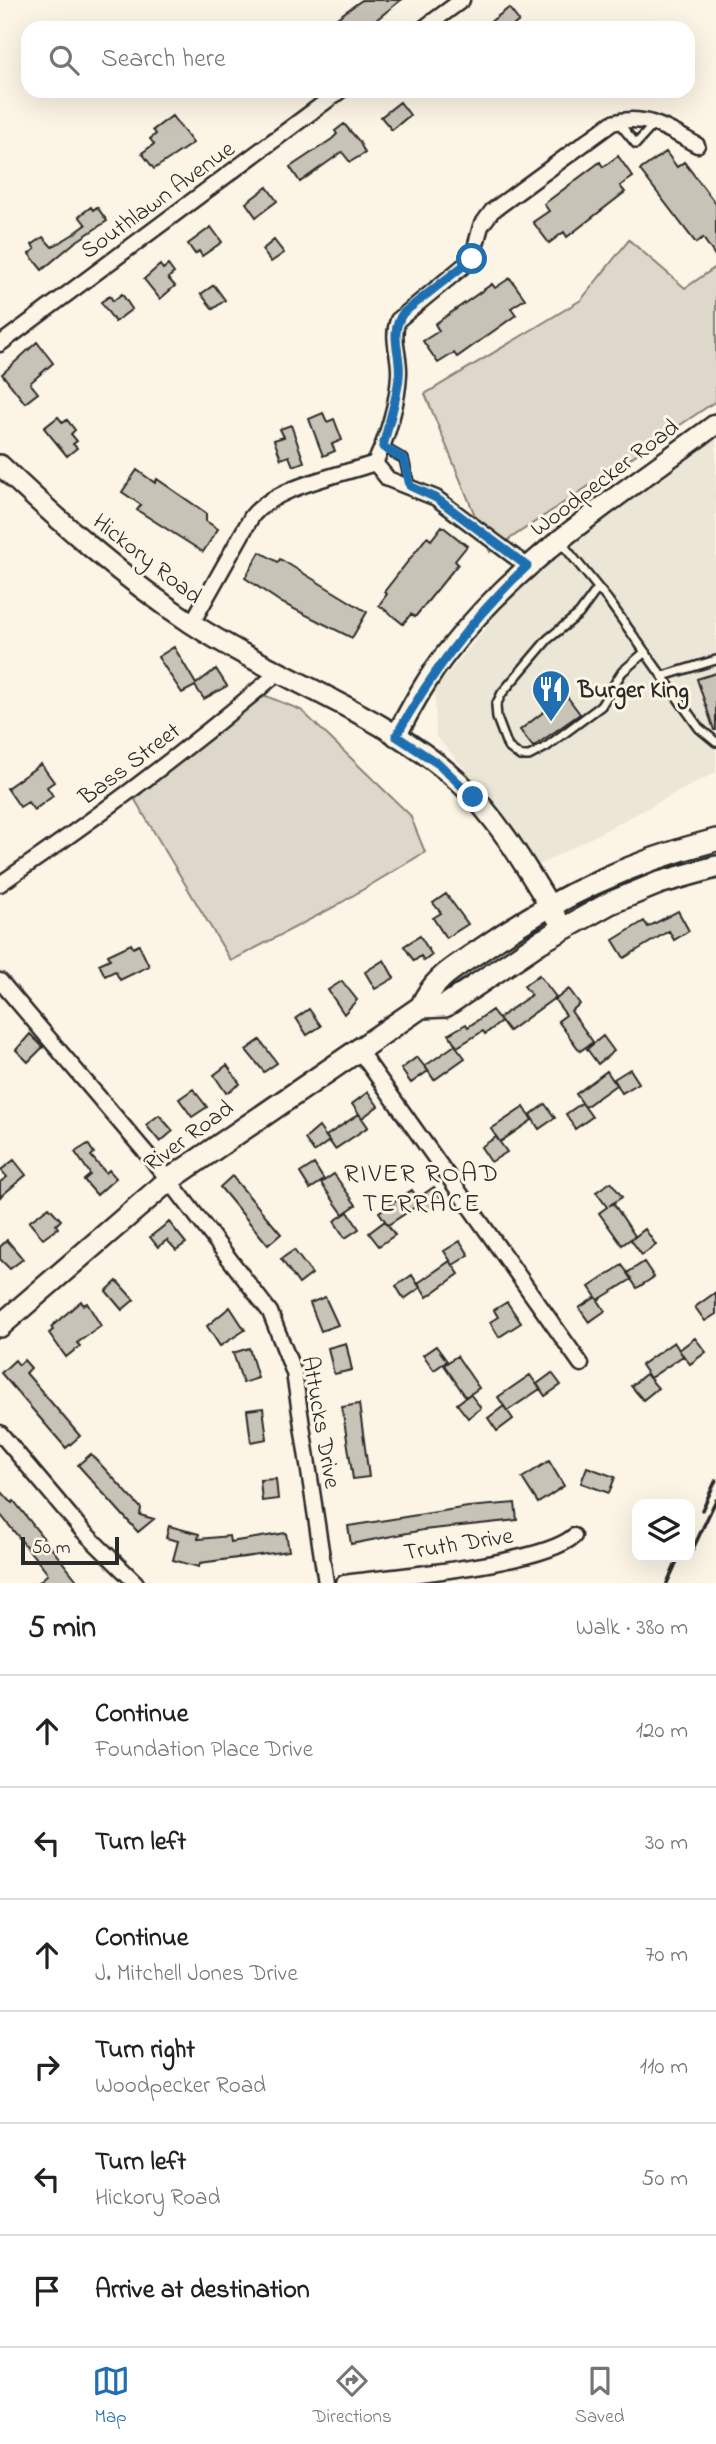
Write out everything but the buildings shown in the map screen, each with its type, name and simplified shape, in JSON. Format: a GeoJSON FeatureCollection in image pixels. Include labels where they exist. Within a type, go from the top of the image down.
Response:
{"type":"FeatureCollection","features":[{"type":"Feature","properties":{"kind":"main road","name":"Woodpecker Road"},"geometry":{"type":"LineString","coordinates":[[396,736],[426,682],[449,650],[485,607],[527,566],[716,424]]}},
{"type":"Feature","properties":{"kind":"main road","name":"Hickory Road"},"geometry":{"type":"LineString","coordinates":[[0,465],[86,542],[192,623],[396,736]]}},
{"type":"Feature","properties":{"kind":"main road"},"geometry":{"type":"LineString","coordinates":[[396,736],[440,765],[473,797],[509,842],[563,928]]}},
{"type":"Feature","properties":{"kind":"main road","name":"River Road"},"geometry":{"type":"LineString","coordinates":[[421,1007],[430,986],[548,904],[620,872],[716,840]]}},
{"type":"Feature","properties":{"kind":"main road","name":"River Road"},"geometry":{"type":"LineString","coordinates":[[0,1326],[79,1255],[169,1181],[421,1007],[445,1006],[563,928],[610,903],[659,883],[716,867]]}},
{"type":"Feature","properties":{"kind":"street"},"geometry":{"type":"LineString","coordinates":[[433,21],[461,0]]}},
{"type":"Feature","properties":{"kind":"street","name":"Southlawn Avenue"},"geometry":{"type":"LineString","coordinates":[[0,344],[331,98]]}},
{"type":"Feature","properties":{"kind":"street"},"geometry":{"type":"LineString","coordinates":[[192,623],[252,516],[263,504],[283,494],[375,463],[383,447],[399,377],[395,329],[403,313],[472,259],[481,226],[492,211],[601,129],[618,121],[634,119],[655,123],[698,145]]}},
{"type":"Feature","properties":{"kind":"street"},"geometry":{"type":"LineString","coordinates":[[375,463],[388,479],[436,498],[527,566]]}},
{"type":"Feature","properties":{"kind":"street","name":"Bass Street"},"geometry":{"type":"LineString","coordinates":[[0,884],[62,842],[206,733],[280,671]]}},
{"type":"Feature","properties":{"kind":"street"},"geometry":{"type":"LineString","coordinates":[[0,981],[169,1181]]}},
{"type":"Feature","properties":{"kind":"street"},"geometry":{"type":"LineString","coordinates":[[358,1049],[581,1364]]}},
{"type":"Feature","properties":{"kind":"street","name":"Attucks Drive"},"geometry":{"type":"LineString","coordinates":[[169,1181],[260,1295],[282,1335],[294,1373],[326,1583]]}},
{"type":"Feature","properties":{"kind":"street"},"geometry":{"type":"LineString","coordinates":[[0,1433],[82,1530],[136,1583]]}},
{"type":"Feature","properties":{"kind":"street","name":"Truth Drive"},"geometry":{"type":"LineString","coordinates":[[344,1583],[500,1561],[553,1550],[574,1536]]}},
{"type":"Feature","properties":{"kind":"lane"},"geometry":{"type":"LineString","coordinates":[[618,121],[636,144],[655,123]]}},
{"type":"Feature","properties":{"kind":"lane"},"geometry":{"type":"LineString","coordinates":[[383,447],[404,459],[410,486]]}},
{"type":"Feature","properties":{"kind":"lane"},"geometry":{"type":"LineString","coordinates":[[559,540],[598,588],[699,728],[716,742]]}},
{"type":"Feature","properties":{"kind":"lane"},"geometry":{"type":"LineString","coordinates":[[598,588],[579,614],[548,639],[502,693],[496,705],[498,724],[508,747],[520,756],[529,756],[601,706],[622,672],[645,652]]}},
{"type":"Feature","properties":{"kind":"lane"},"geometry":{"type":"LineString","coordinates":[[663,676],[716,660]]}},
{"type":"Feature","properties":{"kind":"shaded area"},"geometry":{"type":"Polygon","coordinates":[[[629,240],[685,288],[716,267],[716,401],[490,552],[425,394],[581,300],[629,240]]]}},
{"type":"Feature","properties":{"kind":"shaded area"},"geometry":{"type":"Polygon","coordinates":[[[716,424],[716,772],[539,865],[512,824],[436,736],[435,689],[559,540],[716,424]]]}},
{"type":"Feature","properties":{"kind":"shaded area"},"geometry":{"type":"Polygon","coordinates":[[[266,696],[301,710],[410,815],[425,852],[334,907],[231,961],[135,800],[199,730],[266,696]]]}},
{"type":"Feature","properties":{"kind":"railway"},"geometry":{"type":"LineString","coordinates":[[702,1510],[716,1480]]}},
{"type":"Feature","properties":{"kind":"railway"},"geometry":{"type":"LineString","coordinates":[[695,1544],[716,1500]]}},
{"type":"Feature","properties":{"kind":"railway"},"geometry":{"type":"LineString","coordinates":[[667,1583],[677,1562]]}},
{"type":"Feature","properties":{"kind":"place","name":"Burger King"},"geometry":{"type":"Point","coordinates":[551,723]}},
{"type":"Feature","properties":{"kind":"district","name":"RIVER ROAD TERRACE"},"geometry":{"type":"Point","coordinates":[422,1187]}},
{"type":"Feature","properties":{"kind":"route"},"geometry":{"type":"LineString","coordinates":[[472,259],[403,313],[398,320],[395,344],[399,377],[383,447],[404,459],[411,479],[410,486],[436,498],[527,566],[485,607],[449,650],[426,682],[396,736],[440,765],[473,797]]}}]}
